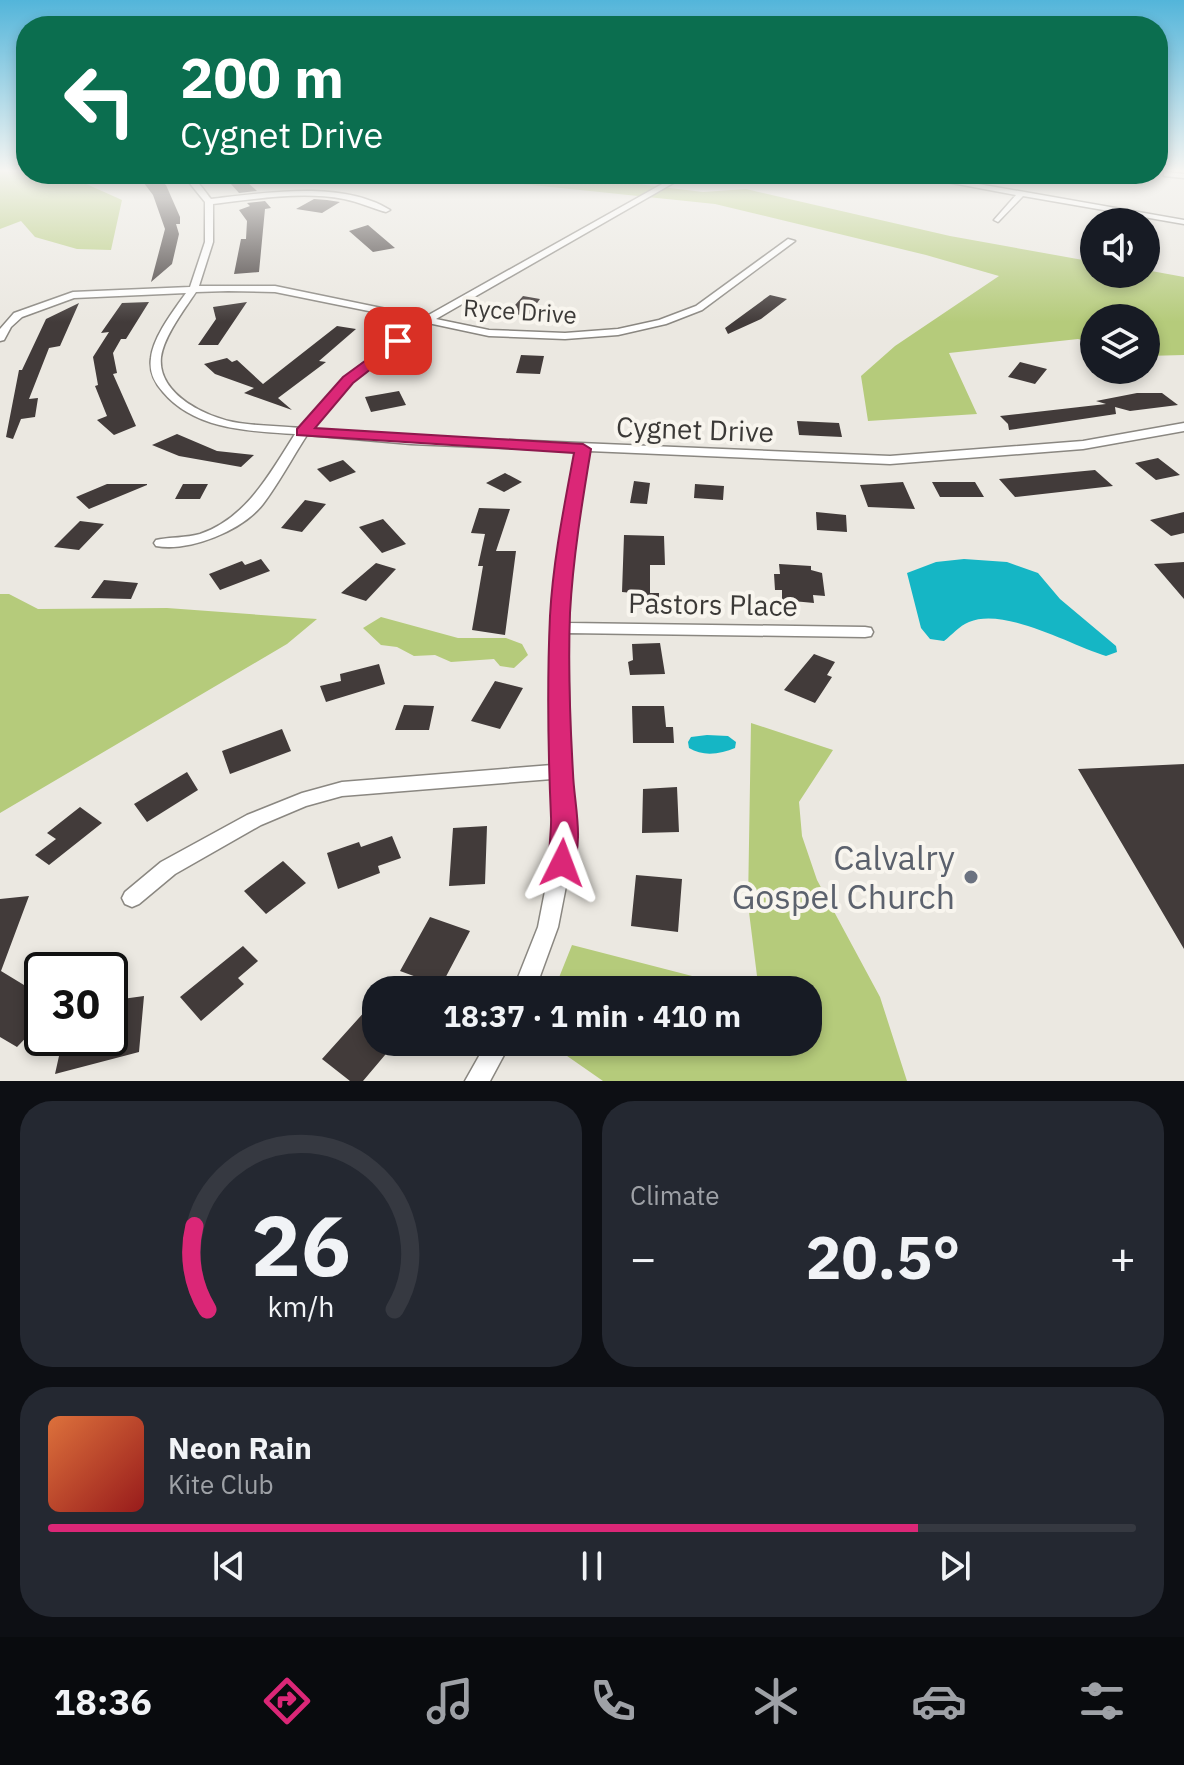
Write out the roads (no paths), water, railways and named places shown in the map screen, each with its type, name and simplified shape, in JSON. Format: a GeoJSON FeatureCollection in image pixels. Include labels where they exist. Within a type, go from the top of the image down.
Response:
{"type":"FeatureCollection","features":[{"type":"Feature","properties":{"kind":"street","name":"Cygnet Drive"},"geometry":{"type":"LineString","coordinates":[[209,221],[209,242],[194,288],[172,320],[156,355],[159,380],[176,400],[203,416],[235,426],[583,449],[890,460],[1083,445],[1184,427]]}},
{"type":"Feature","properties":{"kind":"street"},"geometry":{"type":"LineString","coordinates":[[161,543],[199,539],[219,531],[238,518],[256,504],[303,432],[348,380],[423,322],[601,221]]}},
{"type":"Feature","properties":{"kind":"street","name":"Ryce Drive"},"geometry":{"type":"LineString","coordinates":[[0,338],[7,325],[18,315],[73,295],[194,288],[275,289],[423,322],[489,333],[591,335],[662,322],[699,308],[791,241]]}},
{"type":"Feature","properties":{"kind":"street"},"geometry":{"type":"LineString","coordinates":[[529,976],[548,927],[565,840],[560,628],[566,550],[583,449]]}},
{"type":"Feature","properties":{"kind":"street","name":"Pastors Place"},"geometry":{"type":"LineString","coordinates":[[560,628],[865,632]]}},
{"type":"Feature","properties":{"kind":"street"},"geometry":{"type":"LineString","coordinates":[[132,898],[181,861],[254,820],[302,800],[342,789],[561,771]]}},
{"type":"Feature","properties":{"kind":"street"},"geometry":{"type":"LineString","coordinates":[[477,1081],[492,1056]]}},
{"type":"Feature","properties":{"kind":"water"},"geometry":{"type":"Polygon","coordinates":[[[964,559],[1007,562],[1038,573],[1060,599],[1116,646],[1117,652],[1106,656],[1038,629],[1001,619],[969,622],[944,641],[930,639],[921,628],[907,573],[936,562],[964,559]]]}},
{"type":"Feature","properties":{"kind":"water"},"geometry":{"type":"Polygon","coordinates":[[[728,736],[736,742],[735,748],[712,754],[689,748],[691,737],[728,736]]]}},
{"type":"Feature","properties":{"kind":"place","name":"Calvalry Gospel Church"},"geometry":{"type":"Point","coordinates":[971,877]}}]}
